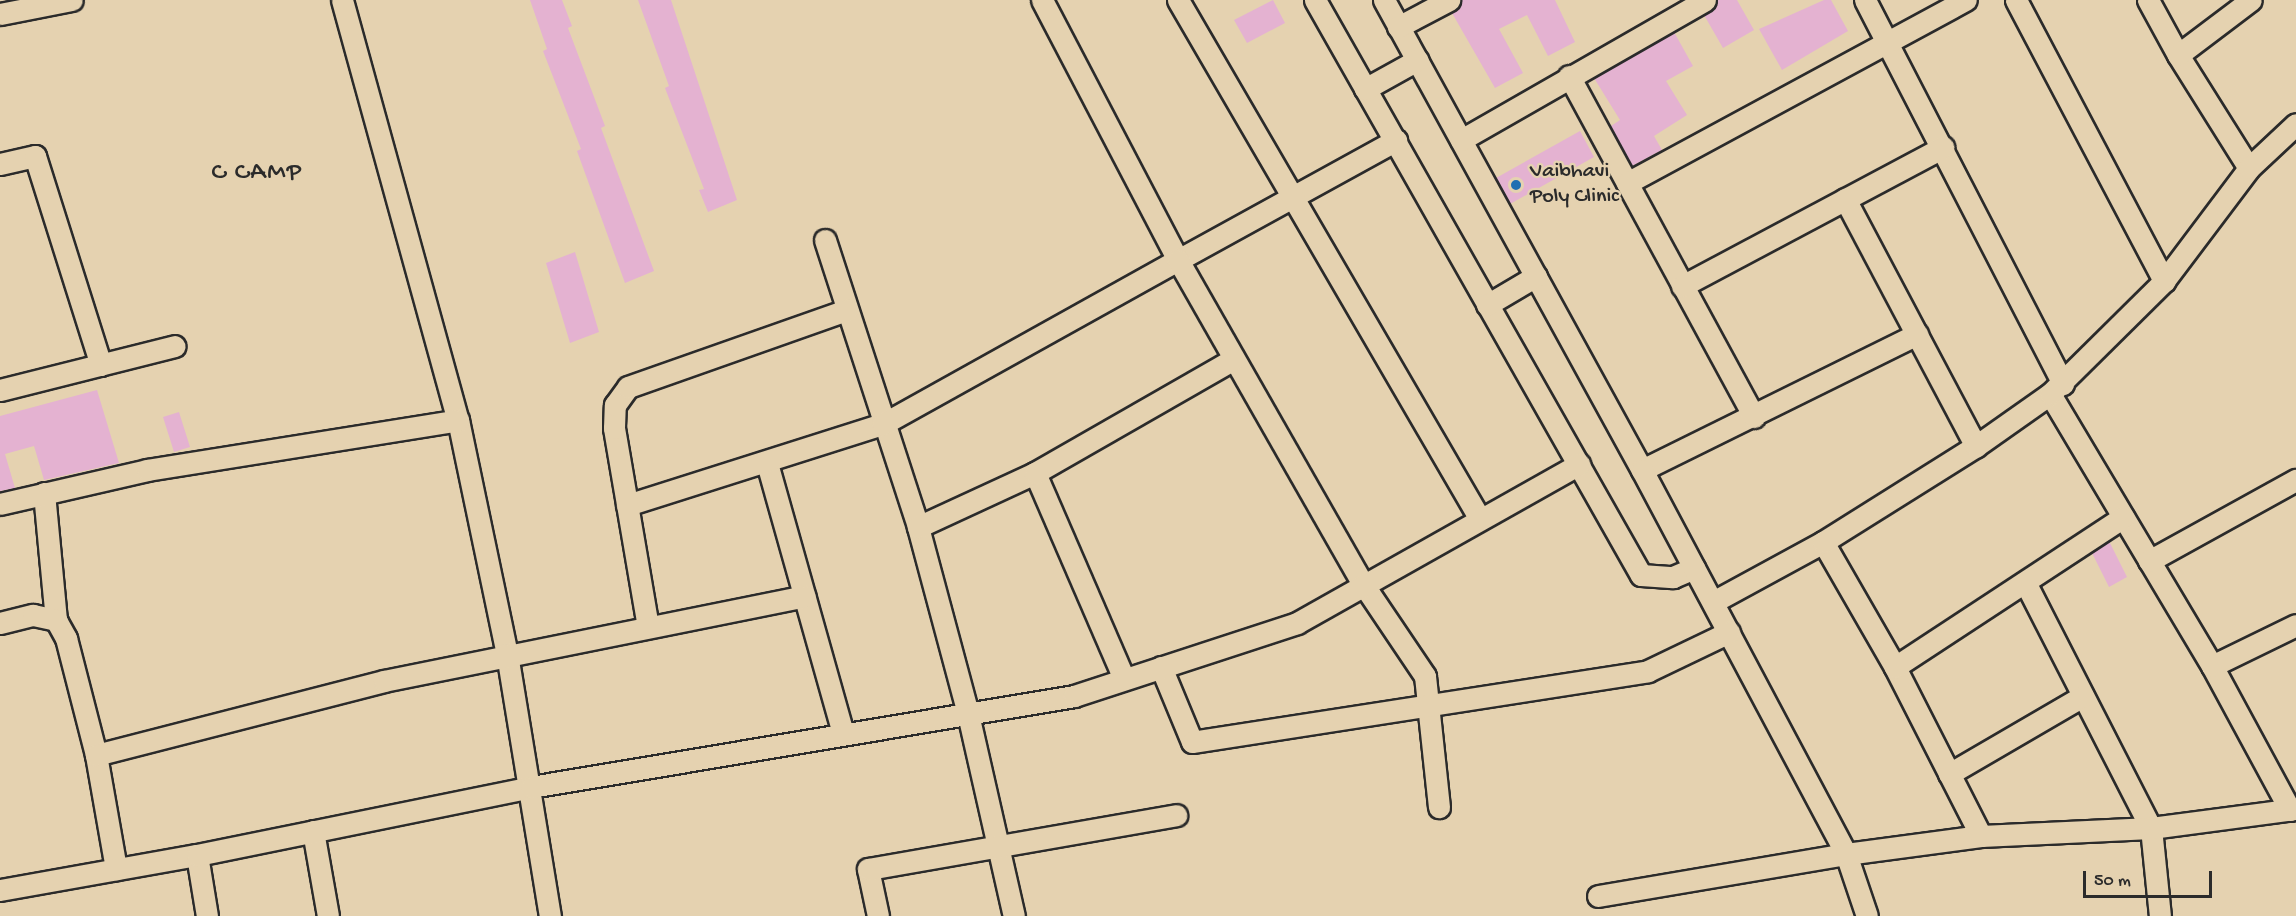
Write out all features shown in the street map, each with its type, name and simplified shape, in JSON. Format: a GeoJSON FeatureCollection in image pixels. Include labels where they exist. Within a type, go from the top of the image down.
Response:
{"type":"FeatureCollection","features":[{"type":"Feature","properties":{"kind":"street"},"geometry":{"type":"LineString","coordinates":[[0,14],[72,0]]}},
{"type":"Feature","properties":{"kind":"street"},"geometry":{"type":"LineString","coordinates":[[342,0],[458,420],[507,654],[531,787],[550,916]]}},
{"type":"Feature","properties":{"kind":"street"},"geometry":{"type":"LineString","coordinates":[[1042,0],[1178,260],[1234,359],[1363,584],[1425,676],[1439,807]]}},
{"type":"Feature","properties":{"kind":"street"},"geometry":{"type":"LineString","coordinates":[[1178,0],[1480,519]]}},
{"type":"Feature","properties":{"kind":"street"},"geometry":{"type":"LineString","coordinates":[[1315,0],[1641,575],[1673,577],[1694,568]]}},
{"type":"Feature","properties":{"kind":"street"},"geometry":{"type":"LineString","coordinates":[[1384,0],[1729,632],[1846,854],[1867,916]]}},
{"type":"Feature","properties":{"kind":"street"},"geometry":{"type":"LineString","coordinates":[[1398,27],[1449,0]]}},
{"type":"Feature","properties":{"kind":"street"},"geometry":{"type":"LineString","coordinates":[[1461,140],[1704,0]]}},
{"type":"Feature","properties":{"kind":"street"},"geometry":{"type":"LineString","coordinates":[[1598,896],[1846,854],[1981,836],[2151,828],[2293,810],[2212,666],[2122,517],[2057,389],[1943,147],[1890,43],[1865,0]]}},
{"type":"Feature","properties":{"kind":"street"},"geometry":{"type":"LineString","coordinates":[[1627,183],[1966,0]]}},
{"type":"Feature","properties":{"kind":"street"},"geometry":{"type":"LineString","coordinates":[[2016,0],[2164,281]]}},
{"type":"Feature","properties":{"kind":"street"},"geometry":{"type":"LineString","coordinates":[[2148,0],[2178,55],[2249,168]]}},
{"type":"Feature","properties":{"kind":"street"},"geometry":{"type":"LineString","coordinates":[[2178,55],[2251,0]]}},
{"type":"Feature","properties":{"kind":"street"},"geometry":{"type":"LineString","coordinates":[[1365,88],[1417,60]]}},
{"type":"Feature","properties":{"kind":"street"},"geometry":{"type":"LineString","coordinates":[[1569,76],[1754,417]]}},
{"type":"Feature","properties":{"kind":"street"},"geometry":{"type":"LineString","coordinates":[[1713,602],[1823,542],[1976,446],[2057,389],[2164,281],[2249,168],[2296,124]]}},
{"type":"Feature","properties":{"kind":"street"},"geometry":{"type":"LineString","coordinates":[[627,505],[767,463],[883,424],[1291,196],[1396,140]]}},
{"type":"Feature","properties":{"kind":"street"},"geometry":{"type":"LineString","coordinates":[[1682,286],[1943,147]]}},
{"type":"Feature","properties":{"kind":"street"},"geometry":{"type":"LineString","coordinates":[[0,164],[34,156],[101,365]]}},
{"type":"Feature","properties":{"kind":"street"},"geometry":{"type":"LineString","coordinates":[[1845,199],[1976,446]]}},
{"type":"Feature","properties":{"kind":"street"},"geometry":{"type":"LineString","coordinates":[[825,240],[918,527],[969,714],[1014,916]]}},
{"type":"Feature","properties":{"kind":"street"},"geometry":{"type":"LineString","coordinates":[[1487,305],[1536,276]]}},
{"type":"Feature","properties":{"kind":"street"},"geometry":{"type":"LineString","coordinates":[[648,627],[614,428],[615,405],[628,387],[847,310]]}},
{"type":"Feature","properties":{"kind":"street"},"geometry":{"type":"LineString","coordinates":[[1642,470],[1754,417],[1917,334]]}},
{"type":"Feature","properties":{"kind":"street"},"geometry":{"type":"LineString","coordinates":[[0,390],[175,346]]}},
{"type":"Feature","properties":{"kind":"street"},"geometry":{"type":"LineString","coordinates":[[918,527],[1035,473],[1234,359]]}},
{"type":"Feature","properties":{"kind":"street"},"geometry":{"type":"LineString","coordinates":[[0,504],[147,470],[458,420]]}},
{"type":"Feature","properties":{"kind":"street"},"geometry":{"type":"LineString","coordinates":[[767,463],[843,734]]}},
{"type":"Feature","properties":{"kind":"street"},"geometry":{"type":"LineString","coordinates":[[1,884],[116,869],[198,855],[531,787],[1074,696],[1297,623],[1579,464]]}},
{"type":"Feature","properties":{"kind":"street"},"geometry":{"type":"LineString","coordinates":[[1035,473],[1124,679]]}},
{"type":"Feature","properties":{"kind":"street"},"geometry":{"type":"LineString","coordinates":[[2150,561],[2296,480]]}},
{"type":"Feature","properties":{"kind":"street"},"geometry":{"type":"LineString","coordinates":[[44,493],[56,620],[66,638],[96,755],[116,869]]}},
{"type":"Feature","properties":{"kind":"street"},"geometry":{"type":"LineString","coordinates":[[1895,667],[2122,517]]}},
{"type":"Feature","properties":{"kind":"street"},"geometry":{"type":"LineString","coordinates":[[1823,542],[1895,667],[1981,836]]}},
{"type":"Feature","properties":{"kind":"street"},"geometry":{"type":"LineString","coordinates":[[2025,582],[2151,828],[2160,916]]}},
{"type":"Feature","properties":{"kind":"street"},"geometry":{"type":"LineString","coordinates":[[96,755],[384,681],[507,654],[804,596]]}},
{"type":"Feature","properties":{"kind":"street"},"geometry":{"type":"LineString","coordinates":[[0,624],[33,615],[56,620]]}},
{"type":"Feature","properties":{"kind":"street"},"geometry":{"type":"LineString","coordinates":[[2212,666],[2296,625]]}},
{"type":"Feature","properties":{"kind":"street"},"geometry":{"type":"LineString","coordinates":[[1161,668],[1191,741],[1428,707],[1648,671],[1729,632]]}},
{"type":"Feature","properties":{"kind":"street"},"geometry":{"type":"LineString","coordinates":[[1948,774],[2083,696]]}},
{"type":"Feature","properties":{"kind":"street"},"geometry":{"type":"LineString","coordinates":[[878,916],[868,869],[999,849],[1176,815]]}},
{"type":"Feature","properties":{"kind":"street"},"geometry":{"type":"LineString","coordinates":[[313,831],[328,916]]}},
{"type":"Feature","properties":{"kind":"street"},"geometry":{"type":"LineString","coordinates":[[198,855],[207,916]]}},
{"type":"Feature","properties":{"kind":"building"},"geometry":{"type":"Polygon","coordinates":[[[530,0],[562,0],[572,26],[568,28],[605,126],[601,128],[654,271],[625,283],[577,151],[581,149],[543,51],[547,49],[530,0]]]}},
{"type":"Feature","properties":{"kind":"building"},"geometry":{"type":"Polygon","coordinates":[[[638,0],[671,0],[737,200],[708,212],[699,190],[704,189],[665,88],[669,86],[638,0]]]}},
{"type":"Feature","properties":{"kind":"building"},"geometry":{"type":"Polygon","coordinates":[[[1273,0],[1285,23],[1247,43],[1234,20],[1273,0]]]}},
{"type":"Feature","properties":{"kind":"building"},"geometry":{"type":"Polygon","coordinates":[[[1462,0],[1555,0],[1575,42],[1548,56],[1527,15],[1499,29],[1523,73],[1495,88],[1452,13],[1462,0]]]}},
{"type":"Feature","properties":{"kind":"building"},"geometry":{"type":"Polygon","coordinates":[[[1718,0],[1737,0],[1754,30],[1723,48],[1704,15],[1716,7],[1718,0]]]}},
{"type":"Feature","properties":{"kind":"building"},"geometry":{"type":"Polygon","coordinates":[[[1824,0],[1831,0],[1848,31],[1782,70],[1759,29],[1824,0]]]}},
{"type":"Feature","properties":{"kind":"building"},"geometry":{"type":"Polygon","coordinates":[[[1674,32],[1693,66],[1666,81],[1687,115],[1654,136],[1662,150],[1632,166],[1611,126],[1620,120],[1594,78],[1674,32]]]}},
{"type":"Feature","properties":{"kind":"building"},"geometry":{"type":"Polygon","coordinates":[[[1580,131],[1594,157],[1510,204],[1496,178],[1580,131]]]}},
{"type":"Feature","properties":{"kind":"building"},"geometry":{"type":"Polygon","coordinates":[[[575,252],[599,332],[570,343],[546,263],[575,252]]]}},
{"type":"Feature","properties":{"kind":"building"},"geometry":{"type":"Polygon","coordinates":[[[97,390],[119,463],[44,480],[34,446],[5,454],[15,488],[0,491],[0,416],[97,390]]]}},
{"type":"Feature","properties":{"kind":"building"},"geometry":{"type":"Polygon","coordinates":[[[179,412],[190,447],[174,452],[163,417],[179,412]]]}},
{"type":"Feature","properties":{"kind":"building"},"geometry":{"type":"Polygon","coordinates":[[[2109,541],[2127,577],[2109,587],[2092,553],[2109,541]]]}},
{"type":"Feature","properties":{"kind":"place","name":"Vaibhavi Poly Clinic"},"geometry":{"type":"Point","coordinates":[1516,185]}},
{"type":"Feature","properties":{"kind":"district","name":"C CAMP"},"geometry":{"type":"Point","coordinates":[257,174]}}]}
